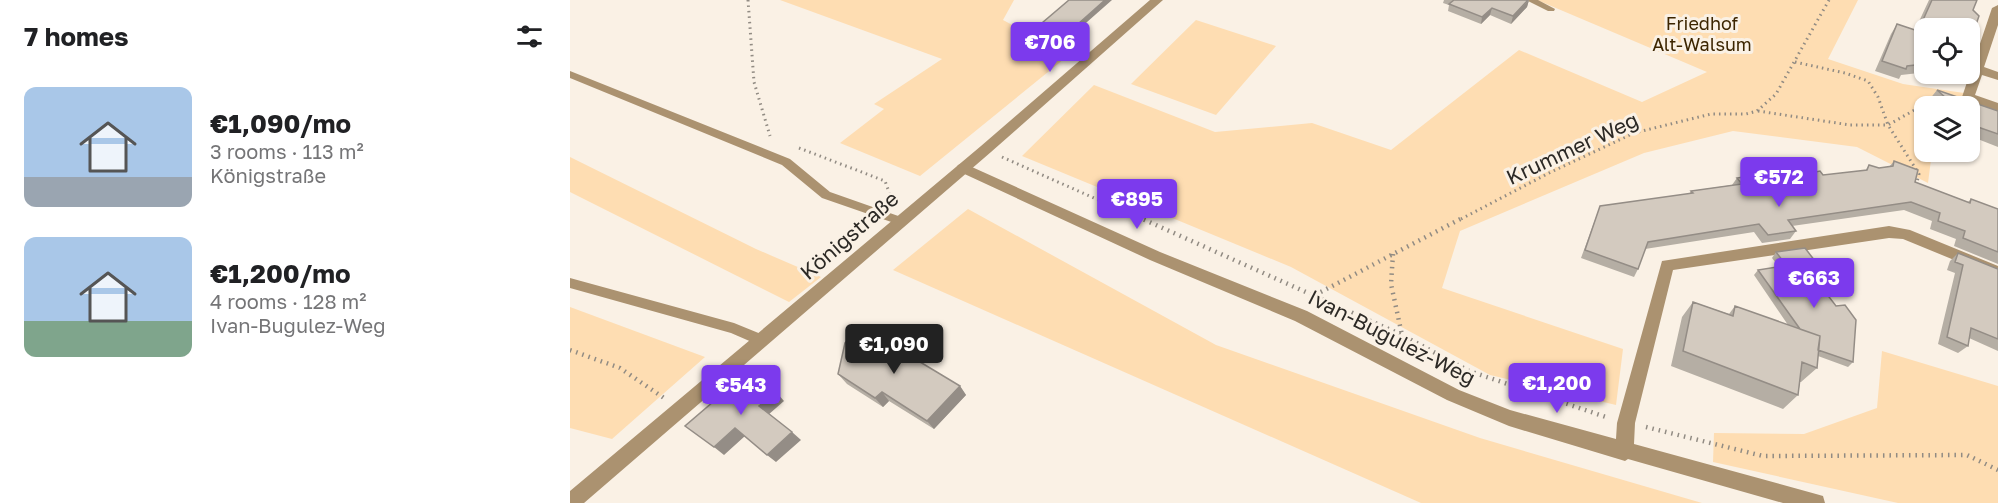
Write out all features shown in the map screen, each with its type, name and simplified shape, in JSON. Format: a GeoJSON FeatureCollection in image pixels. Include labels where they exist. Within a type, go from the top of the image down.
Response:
{"type":"FeatureCollection","features":[{"type":"Feature","properties":{"kind":"street","name":"Königstraße"},"geometry":{"type":"LineString","coordinates":[[570,503],[986,149],[1157,0]]}},
{"type":"Feature","properties":{"kind":"street"},"geometry":{"type":"LineString","coordinates":[[1980,60],[1998,8]]}},
{"type":"Feature","properties":{"kind":"street"},"geometry":{"type":"LineString","coordinates":[[1980,70],[1998,76]]}},
{"type":"Feature","properties":{"kind":"street"},"geometry":{"type":"LineString","coordinates":[[1980,101],[1998,107]]}},
{"type":"Feature","properties":{"kind":"street","name":"Ivan-Bugulez-Weg"},"geometry":{"type":"LineString","coordinates":[[963,168],[1155,256],[1301,316],[1453,395],[1509,418],[1625,452],[1816,503]]}},
{"type":"Feature","properties":{"kind":"street"},"geometry":{"type":"LineString","coordinates":[[1625,452],[1626,423],[1667,265],[1889,232],[1905,234],[1998,272]]}},
{"type":"Feature","properties":{"kind":"lane"},"geometry":{"type":"LineString","coordinates":[[1530,0],[1551,9]]}},
{"type":"Feature","properties":{"kind":"lane"},"geometry":{"type":"LineString","coordinates":[[570,74],[786,162],[826,195],[900,220]]}},
{"type":"Feature","properties":{"kind":"lane"},"geometry":{"type":"LineString","coordinates":[[570,283],[734,328],[761,340]]}},
{"type":"Feature","properties":{"kind":"path"},"geometry":{"type":"LineString","coordinates":[[748,0],[754,82],[770,136],[781,140]]}},
{"type":"Feature","properties":{"kind":"path"},"geometry":{"type":"LineString","coordinates":[[1757,111],[1776,93],[1829,0]]}},
{"type":"Feature","properties":{"kind":"path"},"geometry":{"type":"LineString","coordinates":[[1795,62],[1845,73],[1868,81],[1878,97],[1888,125],[1919,174],[1914,194]]}},
{"type":"Feature","properties":{"kind":"path","name":"Krummer Weg"},"geometry":{"type":"LineString","coordinates":[[1301,316],[1314,296],[1551,172],[1634,133],[1711,114],[1746,114],[1757,111],[1850,125],[1888,125]]}},
{"type":"Feature","properties":{"kind":"path"},"geometry":{"type":"LineString","coordinates":[[1888,125],[1914,111]]}},
{"type":"Feature","properties":{"kind":"path"},"geometry":{"type":"LineString","coordinates":[[791,144],[885,181],[900,220]]}},
{"type":"Feature","properties":{"kind":"path"},"geometry":{"type":"LineString","coordinates":[[986,149],[1188,242],[1402,335],[1469,371],[1541,397],[1626,423],[1762,456],[1967,455],[1998,470]]}},
{"type":"Feature","properties":{"kind":"path"},"geometry":{"type":"LineString","coordinates":[[1393,253],[1390,271],[1391,284],[1402,335]]}},
{"type":"Feature","properties":{"kind":"path"},"geometry":{"type":"LineString","coordinates":[[570,350],[624,369],[643,380],[678,411]]}},
{"type":"Feature","properties":{"kind":"green space"},"geometry":{"type":"Polygon","coordinates":[[[780,0],[1014,0],[1003,20],[1069,55],[920,176],[840,143],[884,109],[874,104],[942,59],[780,0]]]}},
{"type":"Feature","properties":{"kind":"green space","name":"Friedhof Alt-Walsum"},"geometry":{"type":"Polygon","coordinates":[[[1537,0],[1858,0],[1828,59],[1903,84],[1964,93],[1964,96],[1914,96],[1914,162],[1931,162],[1928,183],[1857,147],[1733,131],[1644,153],[1460,231],[1442,288],[1623,349],[1616,405],[1490,375],[1291,267],[1022,156],[1094,85],[1215,132],[1312,123],[1391,150],[1519,50],[1642,102],[1707,72],[1537,0]]]}},
{"type":"Feature","properties":{"kind":"green space"},"geometry":{"type":"Polygon","coordinates":[[[1196,20],[1276,46],[1216,115],[1131,84],[1196,20]]]}},
{"type":"Feature","properties":{"kind":"green space"},"geometry":{"type":"Polygon","coordinates":[[[570,157],[756,249],[821,277],[789,302],[570,192],[570,157]]]}},
{"type":"Feature","properties":{"kind":"green space"},"geometry":{"type":"Polygon","coordinates":[[[968,209],[1216,345],[1480,438],[1702,503],[1421,503],[893,270],[968,209]]]}},
{"type":"Feature","properties":{"kind":"green space"},"geometry":{"type":"Polygon","coordinates":[[[570,307],[705,357],[612,439],[570,428],[570,307]]]}},
{"type":"Feature","properties":{"kind":"green space"},"geometry":{"type":"Polygon","coordinates":[[[1882,351],[1998,386],[1998,503],[1898,503],[1713,462],[1714,433],[1804,434],[1877,408],[1882,351]]]}},
{"type":"Feature","properties":{"kind":"building"},"geometry":{"type":"Polygon","coordinates":[[[1069,0],[1105,0],[1069,32],[1042,23],[1069,0]]]}},
{"type":"Feature","properties":{"kind":"building"},"geometry":{"type":"Polygon","coordinates":[[[1454,0],[1528,0],[1513,16],[1492,8],[1482,17],[1449,4],[1454,0]]]}},
{"type":"Feature","properties":{"kind":"building"},"geometry":{"type":"Polygon","coordinates":[[[1932,0],[1977,0],[1973,10],[1978,18],[1924,18],[1932,0]]]}},
{"type":"Feature","properties":{"kind":"building"},"geometry":{"type":"Polygon","coordinates":[[[1897,24],[1914,30],[1914,65],[1907,66],[1906,69],[1882,61],[1897,24]]]}},
{"type":"Feature","properties":{"kind":"building"},"geometry":{"type":"Polygon","coordinates":[[[1937,90],[1954,96],[1944,96],[1937,90]]]}},
{"type":"Feature","properties":{"kind":"building"},"geometry":{"type":"Polygon","coordinates":[[[1980,105],[1998,111],[1998,134],[1980,128],[1980,105]]]}},
{"type":"Feature","properties":{"kind":"building"},"geometry":{"type":"Polygon","coordinates":[[[1894,161],[1918,170],[1915,182],[1970,203],[1971,199],[1998,209],[1998,252],[1963,238],[1965,231],[1938,221],[1940,213],[1911,202],[1788,220],[1796,231],[1768,235],[1759,224],[1648,242],[1638,269],[1585,250],[1600,206],[1742,184],[1737,178],[1806,167],[1811,173],[1820,171],[1823,175],[1867,170],[1869,165],[1879,168],[1893,166],[1894,161]]]}},
{"type":"Feature","properties":{"kind":"building"},"geometry":{"type":"Polygon","coordinates":[[[1805,248],[1815,261],[1786,265],[1776,252],[1805,248]]]}},
{"type":"Feature","properties":{"kind":"building"},"geometry":{"type":"Polygon","coordinates":[[[1958,253],[1998,269],[1998,339],[1971,328],[1968,346],[1947,337],[1963,265],[1955,262],[1958,253]]]}},
{"type":"Feature","properties":{"kind":"building"},"geometry":{"type":"Polygon","coordinates":[[[1803,263],[1836,306],[1845,305],[1856,320],[1853,362],[1818,350],[1820,336],[1800,329],[1758,270],[1803,263]]]}},
{"type":"Feature","properties":{"kind":"building"},"geometry":{"type":"Polygon","coordinates":[[[1693,302],[1733,316],[1735,306],[1820,336],[1817,368],[1802,362],[1798,395],[1683,351],[1693,302]]]}},
{"type":"Feature","properties":{"kind":"building"},"geometry":{"type":"Polygon","coordinates":[[[862,327],[960,386],[927,421],[882,392],[875,398],[838,374],[845,343],[862,327]]]}},
{"type":"Feature","properties":{"kind":"building"},"geometry":{"type":"Polygon","coordinates":[[[748,372],[776,392],[759,406],[792,432],[767,455],[735,428],[714,447],[685,426],[748,372]]]}}]}
